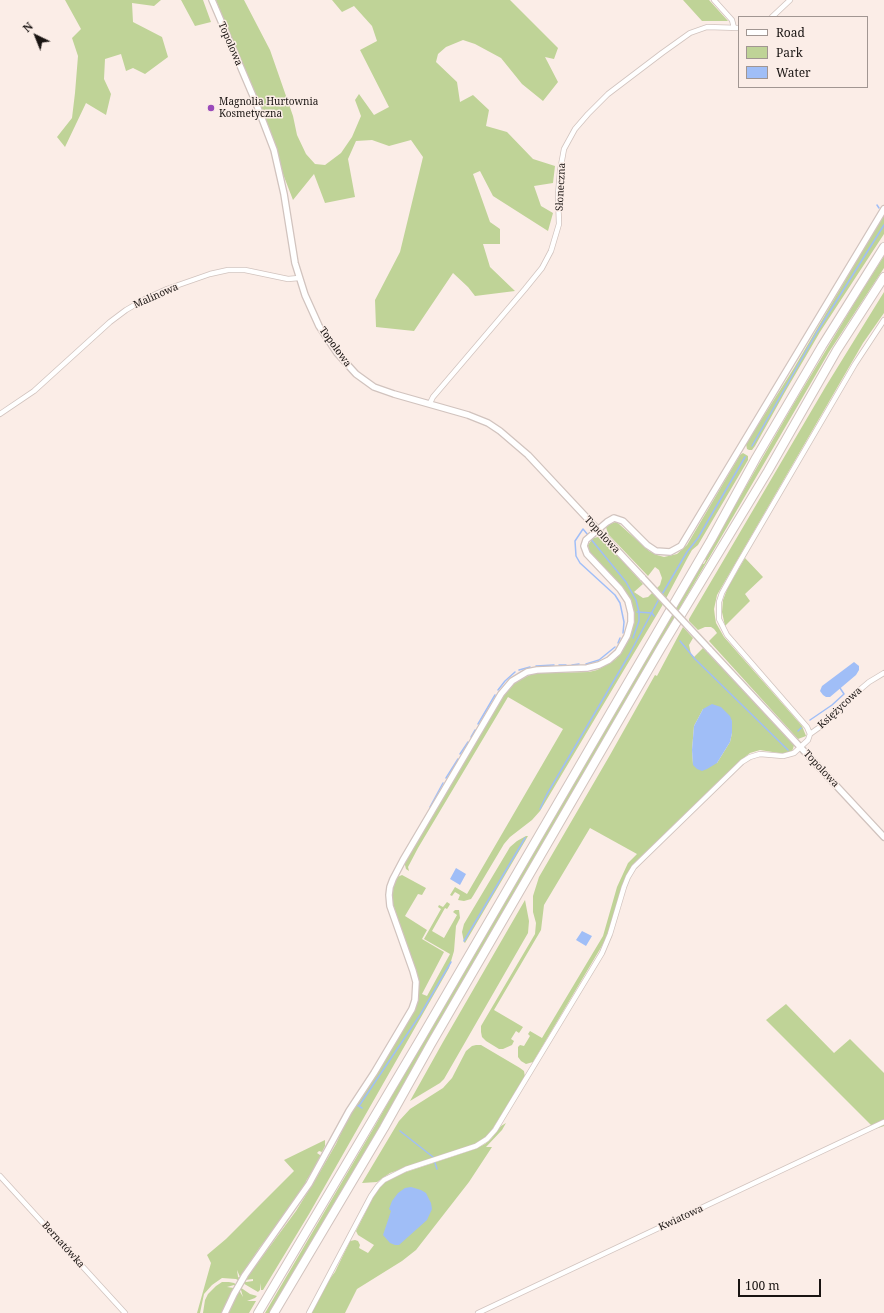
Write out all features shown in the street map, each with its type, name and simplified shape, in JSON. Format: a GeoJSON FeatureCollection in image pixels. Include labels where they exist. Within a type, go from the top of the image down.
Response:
{"type":"FeatureCollection","features":[{"type":"Feature","properties":{"kind":"highway"},"geometry":{"type":"LineString","coordinates":[[258,1312],[421,1038],[699,560],[756,458],[822,346],[884,247]]}},
{"type":"Feature","properties":{"kind":"highway"},"geometry":{"type":"LineString","coordinates":[[274,1313],[384,1128],[434,1038],[661,648],[768,470],[837,350],[884,277]]}},
{"type":"Feature","properties":{"kind":"street","name":"Topolowa"},"geometry":{"type":"LineString","coordinates":[[212,0],[256,103],[276,158],[299,278],[309,305],[323,333],[340,357],[353,372],[366,382],[385,391],[472,416],[488,423],[500,431],[528,455],[884,837]]}},
{"type":"Feature","properties":{"kind":"street"},"geometry":{"type":"LineString","coordinates":[[714,0],[732,20],[737,28]]}},
{"type":"Feature","properties":{"kind":"street"},"geometry":{"type":"LineString","coordinates":[[773,16],[790,0]]}},
{"type":"Feature","properties":{"kind":"street","name":"Słoneczna"},"geometry":{"type":"LineString","coordinates":[[430,404],[433,397],[525,290],[542,268],[550,252],[559,224],[558,194],[561,161],[569,139],[575,129],[608,94],[690,33],[707,27],[737,28]]}},
{"type":"Feature","properties":{"kind":"street"},"geometry":{"type":"LineString","coordinates":[[225,1313],[242,1279],[309,1184],[349,1111],[374,1073],[412,1009],[415,1000],[416,982],[390,906],[390,887],[407,854],[501,694],[512,681],[527,672],[537,670],[581,668],[599,665],[613,656],[627,636],[631,622],[628,601],[620,589],[590,558],[585,549],[586,540],[610,520],[616,519],[623,521],[650,548],[656,551],[670,552],[679,548],[683,544],[884,209]]}},
{"type":"Feature","properties":{"kind":"street","name":"Malinowa"},"geometry":{"type":"LineString","coordinates":[[0,414],[34,391],[110,322],[126,310],[145,299],[204,276],[228,270],[245,270],[288,279],[299,278]]}},
{"type":"Feature","properties":{"kind":"street"},"geometry":{"type":"LineString","coordinates":[[810,734],[807,727],[727,635],[719,619],[719,602],[725,587],[851,371],[884,320]]}},
{"type":"Feature","properties":{"kind":"street","name":"Księżycowa"},"geometry":{"type":"LineString","coordinates":[[800,747],[809,738],[810,734],[824,724],[862,687],[884,672]]}},
{"type":"Feature","properties":{"kind":"street"},"geometry":{"type":"LineString","coordinates":[[309,1313],[371,1196],[384,1180],[406,1169],[476,1146],[487,1139],[495,1130],[602,953],[610,934],[624,887],[634,867],[746,759],[760,754],[788,756],[800,747]]}},
{"type":"Feature","properties":{"kind":"street","name":"Kwiatowa"},"geometry":{"type":"LineString","coordinates":[[478,1313],[884,1122]]}},
{"type":"Feature","properties":{"kind":"street","name":"Bernatówka"},"geometry":{"type":"LineString","coordinates":[[0,1176],[125,1313]]}},
{"type":"Feature","properties":{"kind":"green space"},"geometry":{"type":"Polygon","coordinates":[[[65,0],[161,0],[154,6],[132,3],[133,22],[162,37],[168,57],[145,74],[133,68],[126,71],[121,54],[105,59],[104,79],[111,94],[106,115],[86,103],[65,147],[57,137],[72,118],[78,56],[72,38],[81,29],[65,0]]]}},
{"type":"Feature","properties":{"kind":"green space"},"geometry":{"type":"Polygon","coordinates":[[[181,0],[203,0],[211,22],[195,26],[181,0]]]}},
{"type":"Feature","properties":{"kind":"green space"},"geometry":{"type":"Polygon","coordinates":[[[216,0],[244,0],[270,50],[293,116],[297,135],[306,154],[315,164],[325,165],[341,153],[352,137],[361,116],[355,100],[359,94],[374,115],[389,107],[360,50],[377,41],[372,26],[354,6],[342,12],[332,0],[510,0],[558,48],[554,59],[545,57],[558,82],[543,101],[522,84],[501,58],[475,44],[463,40],[446,47],[438,54],[436,62],[457,82],[460,102],[473,95],[489,110],[486,126],[507,132],[533,159],[555,166],[553,183],[534,186],[541,206],[553,213],[548,231],[493,196],[480,171],[473,174],[490,222],[500,229],[500,244],[483,244],[490,267],[515,291],[475,296],[453,273],[414,331],[376,327],[375,300],[400,252],[423,157],[411,140],[389,146],[372,140],[356,141],[348,159],[355,197],[325,203],[314,174],[293,200],[216,0]]]}},
{"type":"Feature","properties":{"kind":"green space"},"geometry":{"type":"Polygon","coordinates":[[[683,0],[709,0],[728,21],[702,21],[683,0]]]}},
{"type":"Feature","properties":{"kind":"green space"},"geometry":{"type":"Polygon","coordinates":[[[884,214],[884,234],[820,332],[755,446],[752,450],[747,449],[746,444],[794,368],[884,214]]]}},
{"type":"Feature","properties":{"kind":"green space"},"geometry":{"type":"Polygon","coordinates":[[[884,256],[884,268],[829,352],[466,975],[381,1126],[270,1313],[265,1313],[701,563],[704,564],[706,560],[704,559],[793,405],[884,256]]]}},
{"type":"Feature","properties":{"kind":"green space"},"geometry":{"type":"Polygon","coordinates":[[[884,292],[884,313],[863,343],[717,595],[714,609],[716,623],[724,637],[802,726],[806,736],[798,739],[709,641],[717,633],[714,629],[711,627],[705,627],[698,630],[689,621],[689,619],[826,386],[884,292]]]}},
{"type":"Feature","properties":{"kind":"green space"},"geometry":{"type":"Polygon","coordinates":[[[743,453],[748,456],[748,460],[698,545],[692,550],[662,606],[540,811],[532,820],[510,837],[504,844],[471,899],[464,901],[458,900],[460,895],[455,892],[452,896],[450,895],[455,887],[467,894],[563,729],[508,697],[418,848],[408,867],[409,871],[406,869],[404,861],[505,692],[513,683],[532,674],[589,672],[597,670],[616,659],[627,643],[633,628],[633,609],[624,589],[589,552],[588,545],[593,538],[598,537],[604,540],[643,584],[634,592],[643,598],[648,597],[660,585],[662,578],[659,570],[655,567],[648,576],[608,534],[606,527],[616,522],[649,551],[664,557],[677,554],[687,545],[740,455],[743,453]]]}},
{"type":"Feature","properties":{"kind":"green space"},"geometry":{"type":"Polygon","coordinates":[[[745,558],[763,577],[745,594],[750,601],[725,626],[722,612],[723,600],[728,587],[745,558]]]}},
{"type":"Feature","properties":{"kind":"green space"},"geometry":{"type":"Polygon","coordinates":[[[683,627],[693,638],[689,645],[691,654],[694,657],[703,648],[792,742],[794,745],[793,749],[791,752],[785,754],[760,750],[750,753],[640,858],[626,877],[606,939],[533,1062],[526,1064],[518,1057],[518,1047],[520,1045],[524,1046],[530,1036],[528,1034],[530,1031],[542,1038],[603,936],[617,887],[628,863],[637,854],[590,828],[544,905],[541,930],[494,1010],[523,1027],[519,1033],[516,1031],[511,1039],[514,1041],[512,1045],[499,1049],[482,1037],[481,1026],[535,934],[536,923],[533,912],[533,896],[539,877],[655,675],[657,676],[683,627]],[[703,709],[694,726],[692,750],[693,764],[717,763],[730,742],[732,721],[703,709]]]}},
{"type":"Feature","properties":{"kind":"green space"},"geometry":{"type":"Polygon","coordinates":[[[528,836],[465,943],[462,932],[464,924],[510,847],[528,836]]]}},
{"type":"Feature","properties":{"kind":"green space"},"geometry":{"type":"Polygon","coordinates":[[[402,875],[426,888],[422,895],[418,894],[405,916],[427,930],[422,939],[444,952],[422,994],[427,996],[450,954],[424,939],[441,909],[438,907],[439,905],[443,907],[447,902],[450,904],[449,906],[447,909],[445,908],[432,931],[444,938],[457,915],[453,912],[455,910],[459,910],[460,918],[456,926],[454,951],[449,968],[309,1214],[263,1290],[261,1290],[260,1283],[260,1290],[258,1292],[236,1279],[222,1278],[212,1285],[204,1294],[200,1313],[197,1313],[211,1263],[207,1255],[226,1239],[294,1171],[284,1160],[325,1140],[325,1146],[322,1152],[319,1151],[317,1153],[321,1158],[306,1181],[305,1188],[260,1247],[240,1277],[237,1270],[238,1277],[246,1282],[253,1281],[253,1279],[245,1280],[296,1211],[317,1177],[336,1144],[349,1115],[416,1003],[418,993],[416,974],[393,904],[392,888],[395,878],[402,875]]]}},
{"type":"Feature","properties":{"kind":"green space"},"geometry":{"type":"Polygon","coordinates":[[[525,900],[529,921],[528,933],[444,1079],[410,1101],[443,1042],[525,900]]]}},
{"type":"Feature","properties":{"kind":"green space"},"geometry":{"type":"Polygon","coordinates":[[[786,1004],[834,1053],[850,1039],[884,1073],[884,1126],[875,1129],[766,1020],[786,1004]]]}},
{"type":"Feature","properties":{"kind":"green space"},"geometry":{"type":"Polygon","coordinates":[[[481,1045],[520,1068],[524,1071],[525,1077],[490,1133],[473,1145],[390,1173],[377,1182],[362,1183],[399,1121],[410,1109],[443,1088],[452,1078],[466,1051],[472,1046],[481,1045]]]}},
{"type":"Feature","properties":{"kind":"green space"},"geometry":{"type":"Polygon","coordinates":[[[506,1123],[502,1130],[486,1147],[492,1147],[469,1182],[416,1250],[402,1261],[357,1289],[345,1313],[311,1313],[326,1284],[335,1272],[350,1241],[358,1241],[360,1245],[359,1248],[368,1253],[374,1245],[358,1235],[356,1231],[375,1193],[383,1183],[394,1176],[475,1149],[491,1139],[501,1126],[506,1123]]]}},
{"type":"Feature","properties":{"kind":"green space"},"geometry":{"type":"Polygon","coordinates":[[[222,1282],[234,1283],[250,1294],[257,1296],[247,1301],[256,1301],[249,1313],[227,1313],[239,1290],[243,1297],[241,1290],[234,1285],[227,1287],[234,1288],[222,1313],[203,1313],[205,1300],[208,1294],[222,1282]]]}},
{"type":"Feature","properties":{"kind":"water"},"geometry":{"type":"Polygon","coordinates":[[[854,662],[859,666],[859,670],[856,675],[830,697],[823,695],[820,691],[822,686],[854,662]]]}},
{"type":"Feature","properties":{"kind":"water"},"geometry":{"type":"Polygon","coordinates":[[[712,704],[721,707],[730,716],[732,721],[732,733],[730,742],[717,763],[702,771],[693,765],[692,750],[694,726],[703,709],[712,704]]]}},
{"type":"Feature","properties":{"kind":"water"},"geometry":{"type":"Polygon","coordinates":[[[456,868],[466,874],[460,885],[450,879],[456,868]]]}},
{"type":"Feature","properties":{"kind":"water"},"geometry":{"type":"Polygon","coordinates":[[[582,931],[592,936],[586,946],[576,940],[582,931]]]}},
{"type":"Feature","properties":{"kind":"water"},"geometry":{"type":"Polygon","coordinates":[[[411,1187],[426,1193],[432,1209],[427,1220],[399,1245],[395,1245],[390,1243],[383,1235],[391,1211],[389,1209],[392,1201],[398,1193],[405,1188],[411,1187]]]}},
{"type":"Feature","properties":{"kind":"waterway"},"geometry":{"type":"LineString","coordinates":[[752,446],[817,332],[884,225]]}},
{"type":"Feature","properties":{"kind":"waterway"},"geometry":{"type":"LineString","coordinates":[[661,596],[687,552],[698,538],[745,457]]}},
{"type":"Feature","properties":{"kind":"waterway"},"geometry":{"type":"LineString","coordinates":[[588,535],[583,529],[575,541],[576,556],[580,563],[615,595],[620,603],[624,622],[623,633]]}},
{"type":"Feature","properties":{"kind":"waterway"},"geometry":{"type":"LineString","coordinates":[[590,538],[626,582],[636,600],[639,612],[639,621],[633,638]]}},
{"type":"Feature","properties":{"kind":"waterway"},"geometry":{"type":"LineString","coordinates":[[540,809],[547,794],[629,655],[659,599]]}},
{"type":"Feature","properties":{"kind":"waterway"},"geometry":{"type":"LineString","coordinates":[[637,612],[652,613],[654,616]]}},
{"type":"Feature","properties":{"kind":"waterway"},"geometry":{"type":"LineString","coordinates":[[618,643],[620,638]]}},
{"type":"Feature","properties":{"kind":"waterway"},"geometry":{"type":"LineString","coordinates":[[680,641],[695,659],[788,750]]}},
{"type":"Feature","properties":{"kind":"waterway"},"geometry":{"type":"LineString","coordinates":[[586,664],[599,660],[615,647]]}},
{"type":"Feature","properties":{"kind":"waterway"},"geometry":{"type":"LineString","coordinates":[[572,665],[579,664]]}},
{"type":"Feature","properties":{"kind":"waterway"},"geometry":{"type":"LineString","coordinates":[[536,666],[554,665]]}},
{"type":"Feature","properties":{"kind":"waterway"},"geometry":{"type":"LineString","coordinates":[[559,665],[566,665]]}},
{"type":"Feature","properties":{"kind":"waterway"},"geometry":{"type":"LineString","coordinates":[[519,670],[530,667]]}},
{"type":"Feature","properties":{"kind":"waterway"},"geometry":{"type":"LineString","coordinates":[[498,690],[515,672]]}},
{"type":"Feature","properties":{"kind":"waterway"},"geometry":{"type":"LineString","coordinates":[[810,720],[832,705],[844,694],[840,688]]}},
{"type":"Feature","properties":{"kind":"waterway"},"geometry":{"type":"LineString","coordinates":[[478,724],[495,695]]}},
{"type":"Feature","properties":{"kind":"waterway"},"geometry":{"type":"LineString","coordinates":[[798,731],[801,728]]}},
{"type":"Feature","properties":{"kind":"waterway"},"geometry":{"type":"LineString","coordinates":[[471,737],[475,730]]}},
{"type":"Feature","properties":{"kind":"waterway"},"geometry":{"type":"LineString","coordinates":[[460,754],[468,742]]}},
{"type":"Feature","properties":{"kind":"waterway"},"geometry":{"type":"LineString","coordinates":[[446,778],[458,759]]}},
{"type":"Feature","properties":{"kind":"waterway"},"geometry":{"type":"LineString","coordinates":[[430,807],[443,783]]}},
{"type":"Feature","properties":{"kind":"waterway"},"geometry":{"type":"LineString","coordinates":[[464,941],[525,838]]}},
{"type":"Feature","properties":{"kind":"waterway"},"geometry":{"type":"LineString","coordinates":[[359,1106],[420,1015],[451,962]]}},
{"type":"Feature","properties":{"kind":"waterway"},"geometry":{"type":"LineString","coordinates":[[357,1105],[362,1108]]}},
{"type":"Feature","properties":{"kind":"waterway"},"geometry":{"type":"LineString","coordinates":[[400,1131],[433,1157],[437,1169]]}},
{"type":"Feature","properties":{"kind":"place","name":"Magnolia Hurtownia Kosmetyczna"},"geometry":{"type":"Point","coordinates":[211,108]}}]}
